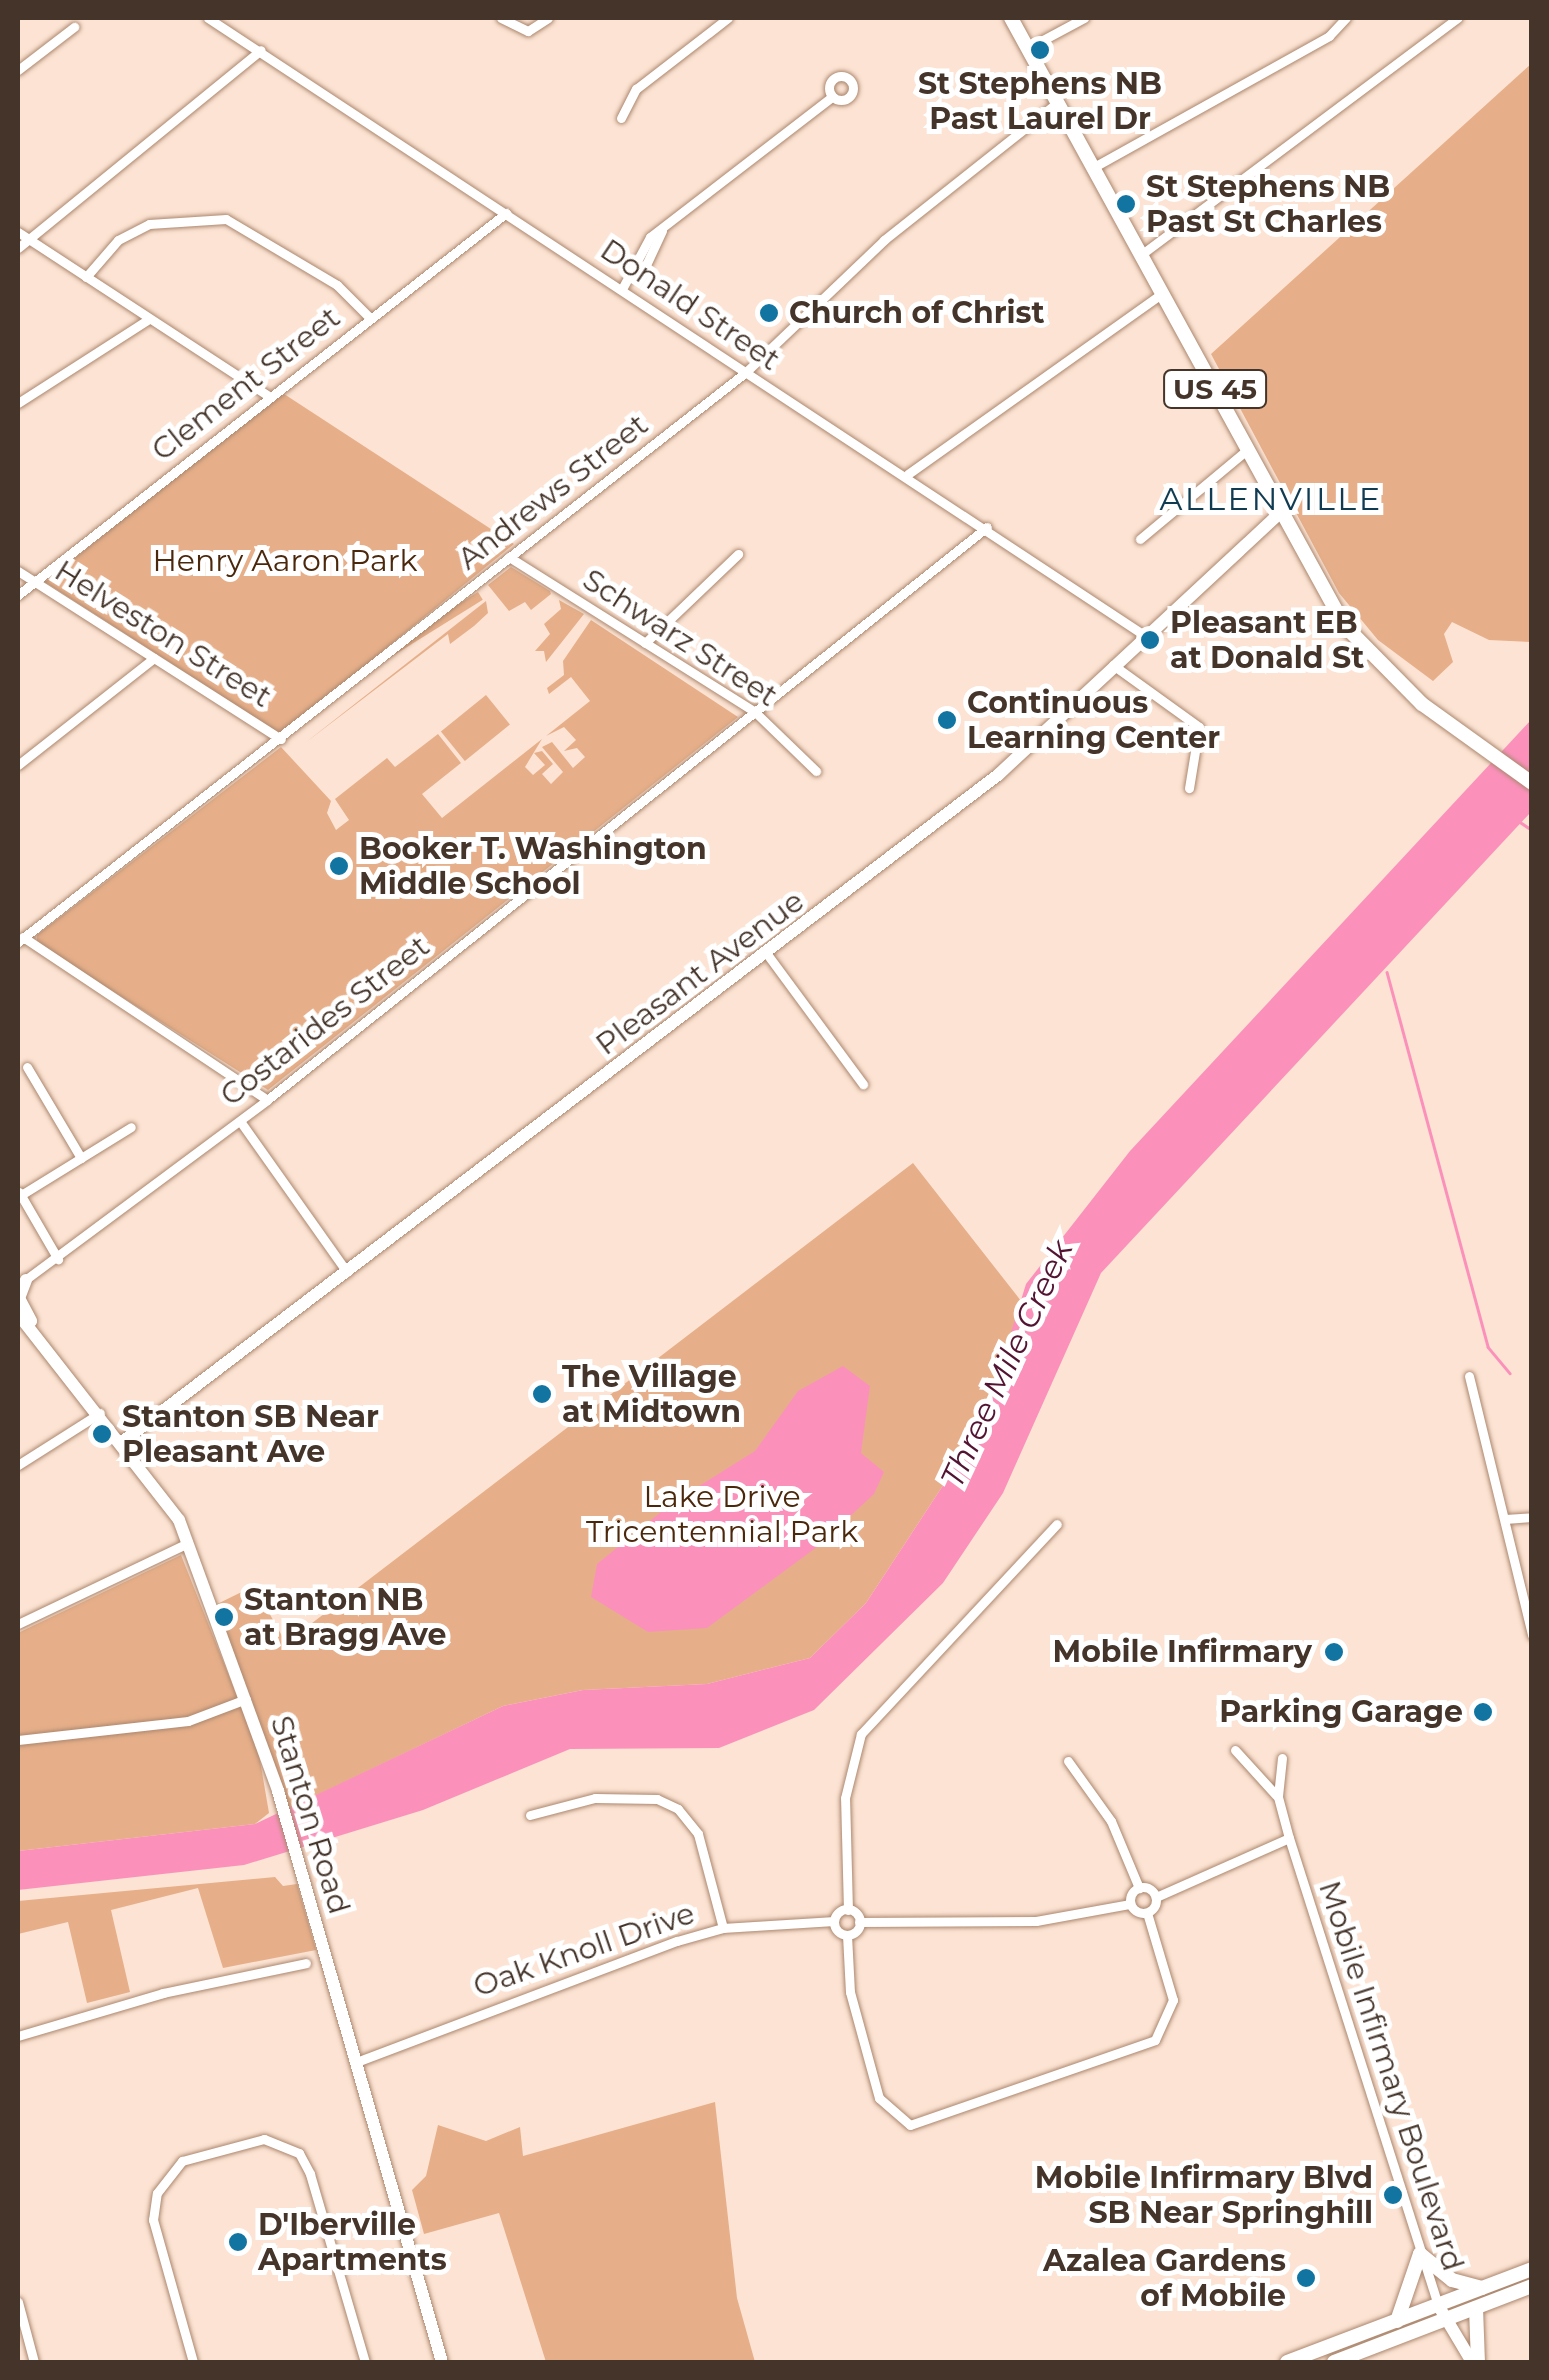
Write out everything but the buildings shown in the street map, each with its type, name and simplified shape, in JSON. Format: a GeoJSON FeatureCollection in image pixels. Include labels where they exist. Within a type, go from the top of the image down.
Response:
{"type":"FeatureCollection","features":[{"type":"Feature","properties":{"kind":"main road","name":"US 45"},"geometry":{"type":"LineString","coordinates":[[1011,18],[1344,625],[1422,704],[1532,783]]}},
{"type":"Feature","properties":{"kind":"main road"},"geometry":{"type":"LineString","coordinates":[[1397,2321],[1420,2254],[1452,2280],[1483,2288]]}},
{"type":"Feature","properties":{"kind":"main road"},"geometry":{"type":"LineString","coordinates":[[1287,2362],[1532,2269]]}},
{"type":"Feature","properties":{"kind":"main road"},"geometry":{"type":"LineString","coordinates":[[1334,2362],[1532,2286]]}},
{"type":"Feature","properties":{"kind":"main road"},"geometry":{"type":"LineString","coordinates":[[1475,2362],[1476,2308]]}},
{"type":"Feature","properties":{"kind":"street","name":"Donald Street"},"geometry":{"type":"LineString","coordinates":[[208,18],[908,474],[1144,635]]}},
{"type":"Feature","properties":{"kind":"street"},"geometry":{"type":"LineString","coordinates":[[501,18],[528,32],[548,18]]}},
{"type":"Feature","properties":{"kind":"street"},"geometry":{"type":"LineString","coordinates":[[621,118],[636,89],[728,18]]}},
{"type":"Feature","properties":{"kind":"street"},"geometry":{"type":"LineString","coordinates":[[1028,48],[1084,18]]}},
{"type":"Feature","properties":{"kind":"street"},"geometry":{"type":"LineString","coordinates":[[1094,167],[1329,36],[1346,18]]}},
{"type":"Feature","properties":{"kind":"street"},"geometry":{"type":"LineString","coordinates":[[1142,254],[1458,18]]}},
{"type":"Feature","properties":{"kind":"street"},"geometry":{"type":"LineString","coordinates":[[18,70],[74,27]]}},
{"type":"Feature","properties":{"kind":"street"},"geometry":{"type":"LineString","coordinates":[[18,248],[261,50]]}},
{"type":"Feature","properties":{"kind":"street"},"geometry":{"type":"LineString","coordinates":[[622,290],[650,237],[832,97]]}},
{"type":"Feature","properties":{"kind":"street","name":"Andrews Street"},"geometry":{"type":"LineString","coordinates":[[20,940],[746,372],[884,240],[1058,102]]}},
{"type":"Feature","properties":{"kind":"street","name":"Clement Street"},"geometry":{"type":"LineString","coordinates":[[18,595],[506,212]]}},
{"type":"Feature","properties":{"kind":"street"},"geometry":{"type":"LineString","coordinates":[[86,277],[118,240],[150,224],[226,219],[336,284],[370,318]]}},
{"type":"Feature","properties":{"kind":"street"},"geometry":{"type":"LineString","coordinates":[[18,232],[268,396]]}},
{"type":"Feature","properties":{"kind":"street"},"geometry":{"type":"LineString","coordinates":[[908,474],[1163,292]]}},
{"type":"Feature","properties":{"kind":"street"},"geometry":{"type":"LineString","coordinates":[[18,403],[149,320]]}},
{"type":"Feature","properties":{"kind":"street"},"geometry":{"type":"LineString","coordinates":[[1140,540],[1248,450]]}},
{"type":"Feature","properties":{"kind":"street","name":"Pleasant Avenue"},"geometry":{"type":"LineString","coordinates":[[122,1442],[998,776],[1144,635],[1280,513]]}},
{"type":"Feature","properties":{"kind":"street","name":"Costarides Street"},"geometry":{"type":"LineString","coordinates":[[22,1282],[58,1260],[267,1100],[987,527]]}},
{"type":"Feature","properties":{"kind":"street"},"geometry":{"type":"LineString","coordinates":[[645,643],[738,554]]}},
{"type":"Feature","properties":{"kind":"street","name":"Schwarz Street"},"geometry":{"type":"LineString","coordinates":[[510,556],[755,712],[816,770]]}},
{"type":"Feature","properties":{"kind":"street","name":"Helveston Street"},"geometry":{"type":"LineString","coordinates":[[18,571],[281,739]]}},
{"type":"Feature","properties":{"kind":"street"},"geometry":{"type":"LineString","coordinates":[[18,765],[154,658]]}},
{"type":"Feature","properties":{"kind":"street"},"geometry":{"type":"LineString","coordinates":[[1113,665],[1199,728],[1190,788]]}},
{"type":"Feature","properties":{"kind":"street"},"geometry":{"type":"LineString","coordinates":[[20,940],[267,1100]]}},
{"type":"Feature","properties":{"kind":"street"},"geometry":{"type":"LineString","coordinates":[[767,954],[863,1084]]}},
{"type":"Feature","properties":{"kind":"street"},"geometry":{"type":"LineString","coordinates":[[27,1067],[81,1158]]}},
{"type":"Feature","properties":{"kind":"street"},"geometry":{"type":"LineString","coordinates":[[240,1120],[347,1272]]}},
{"type":"Feature","properties":{"kind":"street"},"geometry":{"type":"LineString","coordinates":[[58,1260],[19,1192],[131,1127]]}},
{"type":"Feature","properties":{"kind":"street","name":"Stanton Road"},"geometry":{"type":"LineString","coordinates":[[22,1282],[19,1298],[34,1328]]}},
{"type":"Feature","properties":{"kind":"street","name":"Stanton Road"},"geometry":{"type":"LineString","coordinates":[[18,1314],[34,1328],[122,1442],[188,1543],[249,1698],[359,2061],[442,2362]]}},
{"type":"Feature","properties":{"kind":"street"},"geometry":{"type":"LineString","coordinates":[[18,1322],[34,1328]]}},
{"type":"Feature","properties":{"kind":"street"},"geometry":{"type":"LineString","coordinates":[[1470,1376],[1532,1634]]}},
{"type":"Feature","properties":{"kind":"street"},"geometry":{"type":"LineString","coordinates":[[18,1465],[100,1413]]}},
{"type":"Feature","properties":{"kind":"street"},"geometry":{"type":"LineString","coordinates":[[1505,1519],[1526,1517]]}},
{"type":"Feature","properties":{"kind":"street"},"geometry":{"type":"LineString","coordinates":[[860,1922],[848,1910],[847,1770],[876,1716],[1057,1524]]}},
{"type":"Feature","properties":{"kind":"street"},"geometry":{"type":"LineString","coordinates":[[18,1624],[188,1543]]}},
{"type":"Feature","properties":{"kind":"street"},"geometry":{"type":"LineString","coordinates":[[18,1740],[188,1720],[249,1698]]}},
{"type":"Feature","properties":{"kind":"street","name":"Mobile Infirmary Boulevard"},"geometry":{"type":"LineString","coordinates":[[1235,1750],[1278,1798]]}},
{"type":"Feature","properties":{"kind":"street","name":"Mobile Infirmary Boulevard"},"geometry":{"type":"LineString","coordinates":[[1282,1758],[1278,1798],[1289,1838],[1420,2254],[1438,2305],[1475,2362]]}},
{"type":"Feature","properties":{"kind":"street"},"geometry":{"type":"LineString","coordinates":[[1068,1761],[1111,1821],[1139,1888],[1156,1897]]}},
{"type":"Feature","properties":{"kind":"street"},"geometry":{"type":"LineString","coordinates":[[530,1815],[595,1798],[657,1799],[678,1809],[698,1834],[723,1928]]}},
{"type":"Feature","properties":{"kind":"street"},"geometry":{"type":"LineString","coordinates":[[1147,1913],[1156,1897],[1289,1838]]}},
{"type":"Feature","properties":{"kind":"street"},"geometry":{"type":"LineString","coordinates":[[1130,1904],[1139,1888]]}},
{"type":"Feature","properties":{"kind":"street"},"geometry":{"type":"LineString","coordinates":[[846,1935],[860,1922],[1036,1921],[1130,1904],[1147,1913],[1174,2000],[1170,2020],[1155,2040],[1136,2048],[932,2121],[900,2122],[879,2098],[859,2030],[846,1935],[834,1921],[848,1910]]}},
{"type":"Feature","properties":{"kind":"street","name":"Oak Knoll Drive"},"geometry":{"type":"LineString","coordinates":[[359,2061],[631,1955],[723,1928],[834,1921]]}},
{"type":"Feature","properties":{"kind":"street"},"geometry":{"type":"LineString","coordinates":[[18,2036],[200,1983],[306,1963]]}},
{"type":"Feature","properties":{"kind":"street"},"geometry":{"type":"LineString","coordinates":[[193,2362],[153,2220],[164,2178],[182,2161],[237,2142],[282,2144],[310,2174],[365,2362]]}},
{"type":"Feature","properties":{"kind":"street"},"geometry":{"type":"LineString","coordinates":[[18,2302],[34,2362]]}},
{"type":"Feature","properties":{"kind":"green space"},"geometry":{"type":"Polygon","coordinates":[[[1531,64],[1532,642],[1489,640],[1452,622],[1444,634],[1453,662],[1433,681],[1378,640],[1339,593],[1211,354],[1531,64]]]}},
{"type":"Feature","properties":{"kind":"green space","name":"Henry Aaron Park"},"geometry":{"type":"Polygon","coordinates":[[[281,392],[514,544],[281,734],[45,582],[281,392]]]}},
{"type":"Feature","properties":{"kind":"green space"},"geometry":{"type":"Polygon","coordinates":[[[511,567],[551,594],[531,610],[525,602],[509,611],[488,585],[511,567]]]}},
{"type":"Feature","properties":{"kind":"green space"},"geometry":{"type":"Polygon","coordinates":[[[478,592],[483,600],[278,727],[274,720],[478,592]]]}},
{"type":"Feature","properties":{"kind":"green space"},"geometry":{"type":"Polygon","coordinates":[[[559,600],[584,614],[546,662],[544,651],[535,651],[550,634],[544,624],[561,609],[559,600]]]}},
{"type":"Feature","properties":{"kind":"green space"},"geometry":{"type":"Polygon","coordinates":[[[486,601],[488,613],[474,626],[450,644],[448,634],[305,743],[486,601]]]}},
{"type":"Feature","properties":{"kind":"green space","name":"Booker T. Washington Middle School"},"geometry":{"type":"Polygon","coordinates":[[[591,620],[738,717],[268,1090],[37,943],[37,935],[281,747],[331,801],[327,813],[336,830],[349,820],[335,799],[387,758],[395,767],[438,734],[461,763],[422,794],[442,818],[542,739],[525,767],[533,775],[545,765],[534,753],[542,751],[553,764],[542,774],[551,784],[563,772],[542,747],[552,742],[573,768],[585,757],[577,748],[564,751],[576,740],[564,727],[546,736],[590,701],[571,677],[549,694],[547,688],[564,675],[563,661],[591,620]]]}},
{"type":"Feature","properties":{"kind":"green space"},"geometry":{"type":"Polygon","coordinates":[[[486,695],[510,725],[465,761],[441,732],[486,695]]]}},
{"type":"Feature","properties":{"kind":"green space","name":"Lake Drive Tricentennial Park"},"geometry":{"type":"Polygon","coordinates":[[[913,1163],[1025,1306],[982,1426],[866,1603],[810,1658],[707,1684],[583,1690],[503,1706],[284,1811],[213,1606],[254,1586],[286,1643],[913,1163]]]}},
{"type":"Feature","properties":{"kind":"green space"},"geometry":{"type":"Polygon","coordinates":[[[181,1555],[258,1749],[269,1813],[255,1824],[18,1851],[18,1633],[181,1555]]]}},
{"type":"Feature","properties":{"kind":"green space"},"geometry":{"type":"Polygon","coordinates":[[[275,1877],[283,1886],[297,1884],[316,1950],[223,1968],[198,1888],[111,1910],[130,1992],[87,2003],[68,1922],[18,1934],[18,1901],[275,1877]]]}},
{"type":"Feature","properties":{"kind":"green space"},"geometry":{"type":"Polygon","coordinates":[[[715,2102],[737,2298],[755,2362],[546,2362],[499,2213],[424,2234],[412,2190],[426,2176],[438,2125],[486,2141],[520,2127],[523,2156],[715,2102]]]}},
{"type":"Feature","properties":{"kind":"water","name":"Three Mile Creek"},"geometry":{"type":"Polygon","coordinates":[[[1531,720],[1531,812],[1101,1273],[1003,1493],[943,1583],[814,1710],[719,1748],[570,1749],[423,1810],[244,1865],[18,1890],[18,1851],[255,1824],[503,1706],[583,1690],[707,1684],[810,1658],[866,1603],[982,1426],[1026,1284],[1130,1151],[1531,720]]]}},
{"type":"Feature","properties":{"kind":"water"},"geometry":{"type":"Polygon","coordinates":[[[843,1366],[870,1386],[861,1453],[884,1472],[874,1494],[817,1547],[707,1628],[648,1632],[591,1597],[597,1564],[672,1503],[755,1451],[798,1391],[843,1366]]]}},
{"type":"Feature","properties":{"kind":"waterway"},"geometry":{"type":"LineString","coordinates":[[1520,822],[1532,830]]}},
{"type":"Feature","properties":{"kind":"waterway"},"geometry":{"type":"LineString","coordinates":[[1387,972],[1488,1347],[1510,1373]]}},
{"type":"Feature","properties":{"kind":"place","name":"St Stephens NB Past Laurel Dr"},"geometry":{"type":"Point","coordinates":[1040,50]}},
{"type":"Feature","properties":{"kind":"place","name":"St Stephens NB Past St Charles"},"geometry":{"type":"Point","coordinates":[1126,204]}},
{"type":"Feature","properties":{"kind":"place","name":"Church of Christ"},"geometry":{"type":"Point","coordinates":[769,313]}},
{"type":"Feature","properties":{"kind":"place","name":"Pleasant EB at Donald St"},"geometry":{"type":"Point","coordinates":[1150,640]}},
{"type":"Feature","properties":{"kind":"place","name":"Continuous Learning Center"},"geometry":{"type":"Point","coordinates":[947,720]}},
{"type":"Feature","properties":{"kind":"place","name":"Booker T. Washington Middle School"},"geometry":{"type":"Point","coordinates":[339,866]}},
{"type":"Feature","properties":{"kind":"place","name":"The Village at Midtown"},"geometry":{"type":"Point","coordinates":[542,1394]}},
{"type":"Feature","properties":{"kind":"place","name":"Stanton SB Near Pleasant Ave"},"geometry":{"type":"Point","coordinates":[102,1434]}},
{"type":"Feature","properties":{"kind":"place","name":"Stanton NB at Bragg Ave"},"geometry":{"type":"Point","coordinates":[224,1617]}},
{"type":"Feature","properties":{"kind":"place","name":"Mobile Infirmary"},"geometry":{"type":"Point","coordinates":[1334,1652]}},
{"type":"Feature","properties":{"kind":"place","name":"Parking Garage"},"geometry":{"type":"Point","coordinates":[1483,1712]}},
{"type":"Feature","properties":{"kind":"place","name":"Mobile Infirmary Blvd SB Near Springhill"},"geometry":{"type":"Point","coordinates":[1393,2195]}},
{"type":"Feature","properties":{"kind":"place","name":"D'Iberville Apartments"},"geometry":{"type":"Point","coordinates":[238,2242]}},
{"type":"Feature","properties":{"kind":"place","name":"Azalea Gardens of Mobile"},"geometry":{"type":"Point","coordinates":[1306,2278]}},
{"type":"Feature","properties":{"kind":"district","name":"ALLENVILLE"},"geometry":{"type":"Point","coordinates":[1271,499]}}]}
